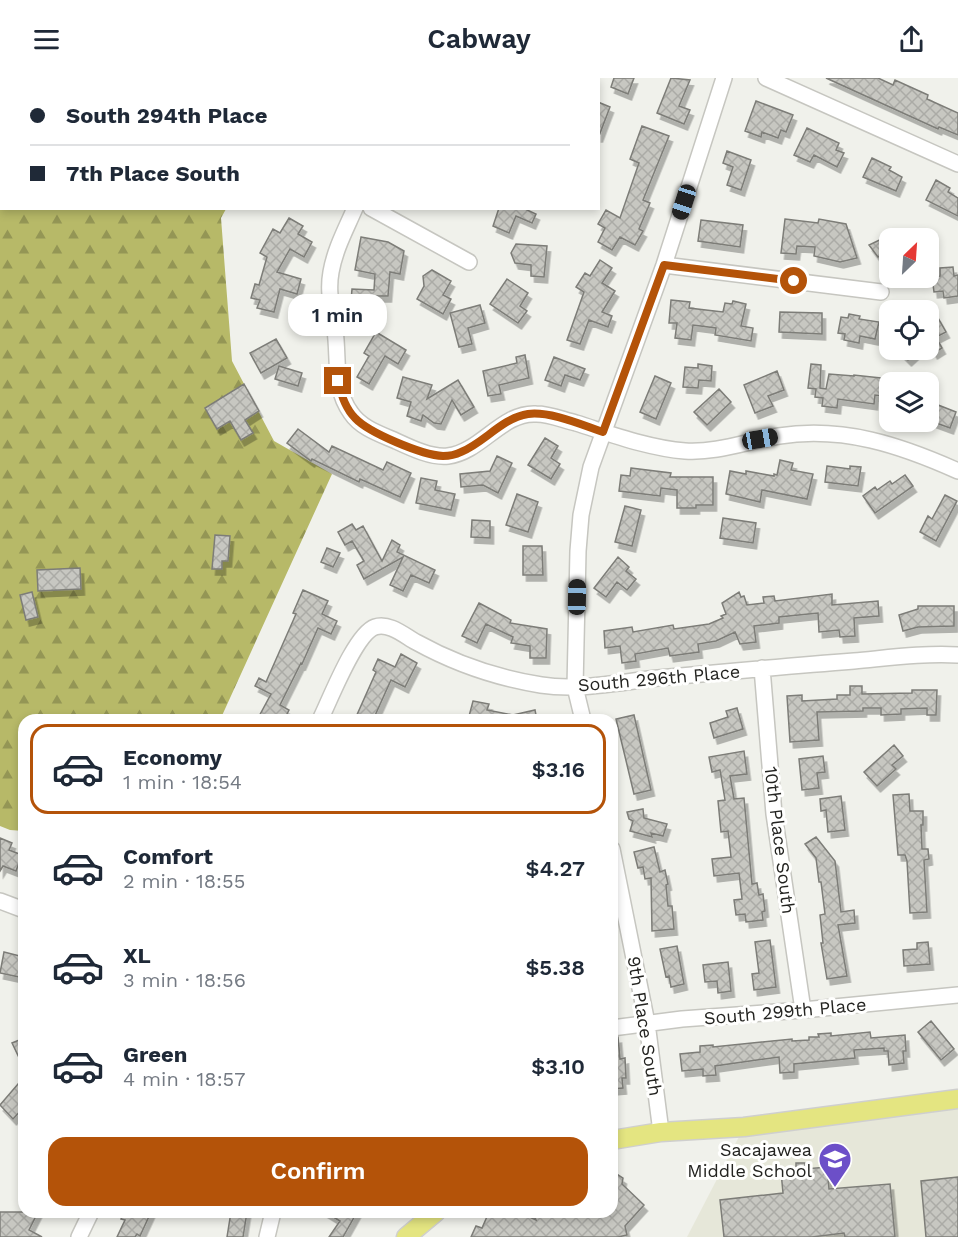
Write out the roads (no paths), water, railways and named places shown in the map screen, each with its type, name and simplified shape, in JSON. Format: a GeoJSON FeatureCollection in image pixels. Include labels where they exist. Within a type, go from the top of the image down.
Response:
{"type":"FeatureCollection","features":[{"type":"Feature","properties":{"kind":"main road"},"geometry":{"type":"LineString","coordinates":[[618,1139],[661,1132],[744,1127],[958,1100]]}},
{"type":"Feature","properties":{"kind":"main road"},"geometry":{"type":"LineString","coordinates":[[406,1237],[429,1218]]}},
{"type":"Feature","properties":{"kind":"street"},"geometry":{"type":"LineString","coordinates":[[582,714],[575,687],[580,515],[589,475],[603,432],[664,265],[724,78]]}},
{"type":"Feature","properties":{"kind":"street"},"geometry":{"type":"LineString","coordinates":[[766,78],[958,164]]}},
{"type":"Feature","properties":{"kind":"street"},"geometry":{"type":"LineString","coordinates":[[354,210],[338,248],[329,292],[336,331],[338,381],[345,403],[361,423],[403,444],[444,456],[462,452],[507,423],[529,414],[549,416],[655,446],[693,451],[709,451],[760,439],[798,434],[853,435],[923,455],[958,471]]}},
{"type":"Feature","properties":{"kind":"street"},"geometry":{"type":"LineString","coordinates":[[375,210],[469,262]]}},
{"type":"Feature","properties":{"kind":"street"},"geometry":{"type":"LineString","coordinates":[[664,265],[881,292]]}},
{"type":"Feature","properties":{"kind":"street","name":"South 296th Place"},"geometry":{"type":"LineString","coordinates":[[323,714],[362,636],[372,628],[379,626],[392,628],[473,668],[506,678],[542,685],[575,687],[762,668],[928,655],[958,655]]}},
{"type":"Feature","properties":{"kind":"street","name":"10th Place South"},"geometry":{"type":"LineString","coordinates":[[762,668],[774,814],[804,1011]]}},
{"type":"Feature","properties":{"kind":"street","name":"9th Place South"},"geometry":{"type":"LineString","coordinates":[[618,880],[647,1023],[661,1132]]}},
{"type":"Feature","properties":{"kind":"street"},"geometry":{"type":"LineString","coordinates":[[0,901],[18,908]]}},
{"type":"Feature","properties":{"kind":"street","name":"South 299th Place"},"geometry":{"type":"LineString","coordinates":[[618,1027],[958,995]]}},
{"type":"Feature","properties":{"kind":"street"},"geometry":{"type":"LineString","coordinates":[[79,1237],[88,1218]]}},
{"type":"Feature","properties":{"kind":"street"},"geometry":{"type":"LineString","coordinates":[[267,1237],[272,1218]]}},
{"type":"Feature","properties":{"kind":"place","name":"Sacajawea Middle School"},"geometry":{"type":"Point","coordinates":[835,1188]}}]}
